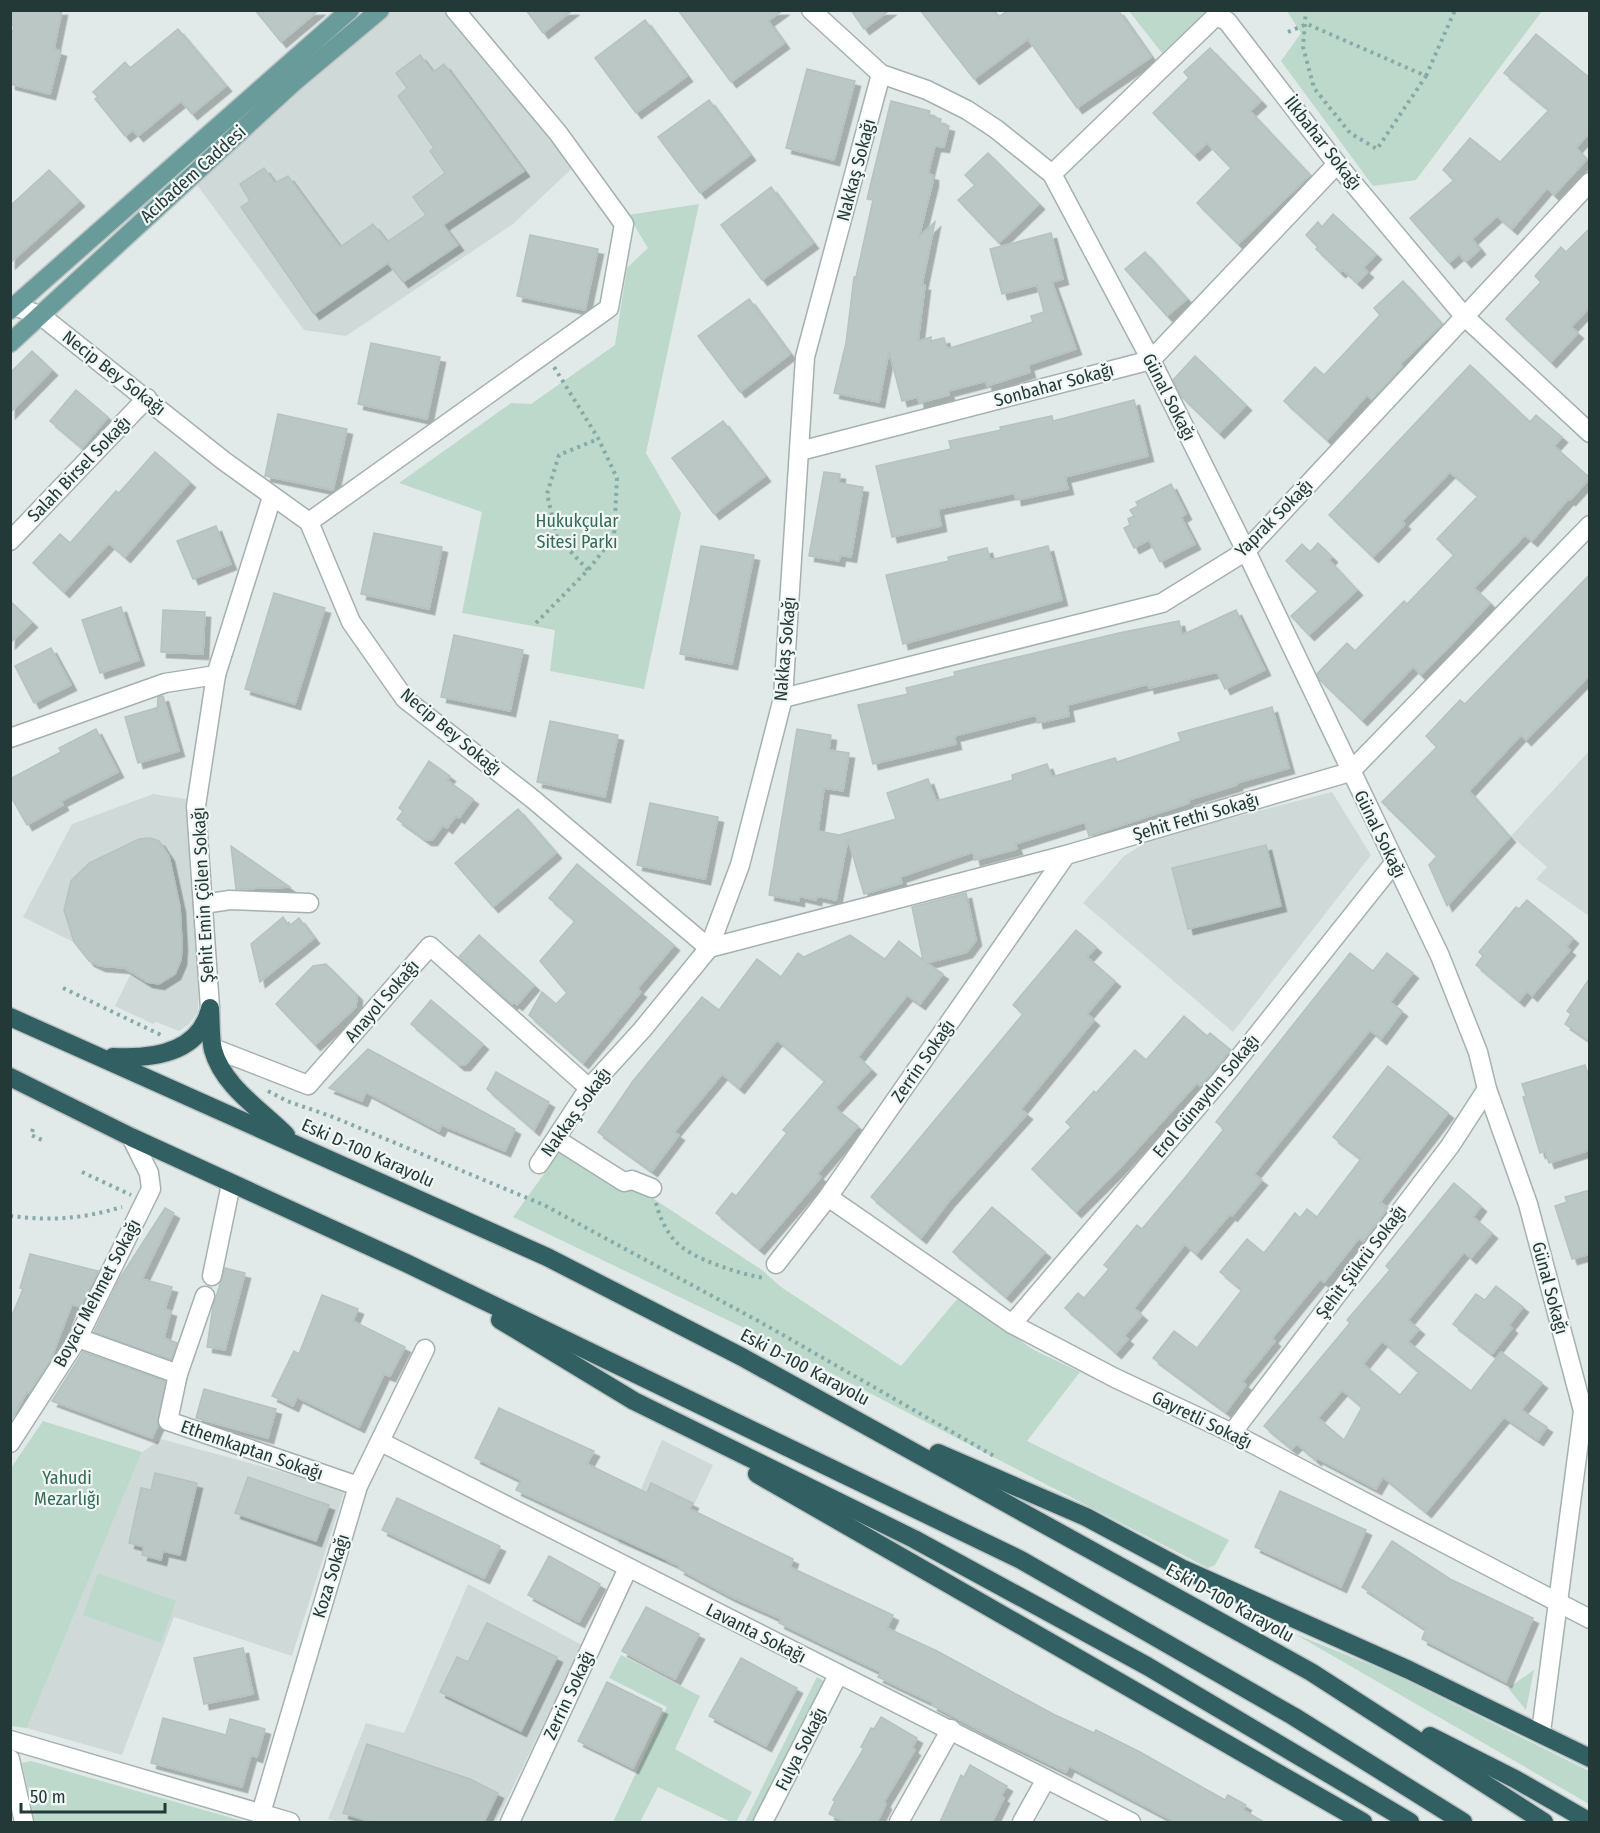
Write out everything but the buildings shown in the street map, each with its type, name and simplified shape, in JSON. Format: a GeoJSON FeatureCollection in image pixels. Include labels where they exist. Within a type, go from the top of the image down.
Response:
{"type":"FeatureCollection","features":[{"type":"Feature","properties":{"kind":"highway"},"geometry":{"type":"LineString","coordinates":[[210,1008],[213,1048],[219,1066],[233,1088],[255,1104],[294,1142]]}},
{"type":"Feature","properties":{"kind":"highway"},"geometry":{"type":"LineString","coordinates":[[101,1056],[146,1058],[161,1056],[200,1033],[210,1008]]}},
{"type":"Feature","properties":{"kind":"highway","name":"Eski D-100 Karayolu"},"geometry":{"type":"LineString","coordinates":[[10,1017],[547,1257],[848,1414],[1356,1700],[1544,1822]]}},
{"type":"Feature","properties":{"kind":"highway"},"geometry":{"type":"LineString","coordinates":[[10,1077],[231,1184],[406,1263],[1021,1560],[1293,1716],[1463,1822]]}},
{"type":"Feature","properties":{"kind":"highway"},"geometry":{"type":"LineString","coordinates":[[406,1263],[924,1572],[1363,1822]]}},
{"type":"Feature","properties":{"kind":"highway"},"geometry":{"type":"LineString","coordinates":[[634,1401],[914,1539],[1147,1666],[1410,1822]]}},
{"type":"Feature","properties":{"kind":"highway"},"geometry":{"type":"LineString","coordinates":[[848,1414],[1086,1516],[1181,1568],[1541,1732],[1590,1758]]}},
{"type":"Feature","properties":{"kind":"highway"},"geometry":{"type":"LineString","coordinates":[[1356,1700],[1515,1779],[1590,1822]]}},
{"type":"Feature","properties":{"kind":"main road","name":"Acıbadem Caddesi"},"geometry":{"type":"LineString","coordinates":[[12,307],[350,10]]}},
{"type":"Feature","properties":{"kind":"main road","name":"Acıbadem Caddesi"},"geometry":{"type":"LineString","coordinates":[[10,343],[294,82],[380,10]]}},
{"type":"Feature","properties":{"kind":"street"},"geometry":{"type":"LineString","coordinates":[[309,522],[609,308],[624,224],[558,133],[455,10]]}},
{"type":"Feature","properties":{"kind":"street"},"geometry":{"type":"LineString","coordinates":[[811,10],[881,74]]}},
{"type":"Feature","properties":{"kind":"street","name":"İlkbahar Sokağı"},"geometry":{"type":"LineString","coordinates":[[1052,174],[1216,16],[1227,21],[1262,63],[1336,164],[1464,316],[1590,433]]}},
{"type":"Feature","properties":{"kind":"street","name":"Günal Sokağı"},"geometry":{"type":"LineString","coordinates":[[881,74],[927,90],[967,110],[996,129],[1052,174],[1151,360],[1246,551],[1440,956],[1478,1052],[1487,1089],[1528,1204],[1583,1411],[1541,1732]]}},
{"type":"Feature","properties":{"kind":"street","name":"Nakkaş Sokağı"},"geometry":{"type":"LineString","coordinates":[[539,1164],[589,1088],[642,1030],[709,948],[740,865],[783,698],[805,357],[881,74]]}},
{"type":"Feature","properties":{"kind":"street"},"geometry":{"type":"LineString","coordinates":[[1151,360],[1336,164]]}},
{"type":"Feature","properties":{"kind":"street","name":"Yaprak Sokağı"},"geometry":{"type":"LineString","coordinates":[[783,698],[1162,603],[1246,551],[1590,182]]}},
{"type":"Feature","properties":{"kind":"street","name":"Necip Bey Sokağı"},"geometry":{"type":"LineString","coordinates":[[12,307],[40,315],[272,497],[309,522],[351,622],[405,699],[534,800],[709,948]]}},
{"type":"Feature","properties":{"kind":"street","name":"Sonbahar Sokağı"},"geometry":{"type":"LineString","coordinates":[[800,451],[1151,360]]}},
{"type":"Feature","properties":{"kind":"street","name":"Salah Birsel Sokağı"},"geometry":{"type":"LineString","coordinates":[[10,541],[147,398]]}},
{"type":"Feature","properties":{"kind":"street","name":"Şehit Emin Çölen Sokağı"},"geometry":{"type":"LineString","coordinates":[[210,1008],[196,806],[216,675],[272,497]]}},
{"type":"Feature","properties":{"kind":"street","name":"Şehit Fethi Sokağı"},"geometry":{"type":"LineString","coordinates":[[709,948],[1066,855],[1350,772],[1590,525]]}},
{"type":"Feature","properties":{"kind":"street"},"geometry":{"type":"LineString","coordinates":[[10,738],[165,683],[216,675]]}},
{"type":"Feature","properties":{"kind":"street","name":"Zerrin Sokağı"},"geometry":{"type":"LineString","coordinates":[[775,1272],[797,1237],[828,1197],[1066,855]]}},
{"type":"Feature","properties":{"kind":"street","name":"Erol Günaydın Sokağı"},"geometry":{"type":"LineString","coordinates":[[1012,1324],[1230,1069],[1394,863]]}},
{"type":"Feature","properties":{"kind":"street"},"geometry":{"type":"LineString","coordinates":[[203,904],[230,900],[309,903]]}},
{"type":"Feature","properties":{"kind":"street","name":"Anayol Sokağı"},"geometry":{"type":"LineString","coordinates":[[213,1048],[308,1085],[430,946],[589,1088]]}},
{"type":"Feature","properties":{"kind":"street","name":"Şehit Şükrü Sokağı"},"geometry":{"type":"LineString","coordinates":[[1232,1433],[1450,1146],[1487,1089]]}},
{"type":"Feature","properties":{"kind":"street","name":"Boyacı Mehmet Sokağı"},"geometry":{"type":"LineString","coordinates":[[10,1443],[78,1338],[151,1189],[149,1173],[132,1137]]}},
{"type":"Feature","properties":{"kind":"street"},"geometry":{"type":"LineString","coordinates":[[556,1139],[624,1182],[632,1180],[652,1188]]}},
{"type":"Feature","properties":{"kind":"street"},"geometry":{"type":"LineString","coordinates":[[212,1276],[231,1184]]}},
{"type":"Feature","properties":{"kind":"street","name":"Gayretli Sokağı"},"geometry":{"type":"LineString","coordinates":[[828,1197],[1012,1324],[1115,1378],[1232,1433],[1590,1619]]}},
{"type":"Feature","properties":{"kind":"street","name":"Ethemkaptan Sokağı"},"geometry":{"type":"LineString","coordinates":[[205,1296],[178,1374],[168,1421],[358,1486]]}},
{"type":"Feature","properties":{"kind":"street"},"geometry":{"type":"LineString","coordinates":[[78,1338],[178,1374]]}},
{"type":"Feature","properties":{"kind":"street","name":"Koza Sokağı"},"geometry":{"type":"LineString","coordinates":[[261,1813],[358,1486],[425,1349]]}},
{"type":"Feature","properties":{"kind":"street","name":"Lavanta Sokağı"},"geometry":{"type":"LineString","coordinates":[[381,1442],[1131,1822]]}},
{"type":"Feature","properties":{"kind":"street","name":"Zerrin Sokağı"},"geometry":{"type":"LineString","coordinates":[[510,1822],[628,1568]]}},
{"type":"Feature","properties":{"kind":"street","name":"Fulya Sokağı"},"geometry":{"type":"LineString","coordinates":[[763,1822],[838,1675]]}},
{"type":"Feature","properties":{"kind":"street"},"geometry":{"type":"LineString","coordinates":[[899,1822],[951,1729]]}},
{"type":"Feature","properties":{"kind":"street"},"geometry":{"type":"LineString","coordinates":[[10,1740],[290,1822]]}},
{"type":"Feature","properties":{"kind":"street"},"geometry":{"type":"LineString","coordinates":[[10,1759],[24,1822]]}},
{"type":"Feature","properties":{"kind":"street"},"geometry":{"type":"LineString","coordinates":[[1022,1822],[1046,1779]]}},
{"type":"Feature","properties":{"kind":"path"},"geometry":{"type":"LineString","coordinates":[[1305,10],[1307,24],[1303,47],[1314,88],[1350,133],[1377,149],[1426,76],[1455,10]]}},
{"type":"Feature","properties":{"kind":"path"},"geometry":{"type":"LineString","coordinates":[[1288,32],[1307,24],[1426,76]]}},
{"type":"Feature","properties":{"kind":"path"},"geometry":{"type":"LineString","coordinates":[[536,623],[588,570],[614,537],[617,478],[598,438],[545,354]]}},
{"type":"Feature","properties":{"kind":"path"},"geometry":{"type":"LineString","coordinates":[[588,570],[557,537],[547,494],[558,455],[598,438]]}},
{"type":"Feature","properties":{"kind":"path"},"geometry":{"type":"LineString","coordinates":[[63,988],[166,1037]]}},
{"type":"Feature","properties":{"kind":"path"},"geometry":{"type":"LineString","coordinates":[[263,1088],[287,1101],[333,1117],[544,1205],[762,1323],[996,1456]]}},
{"type":"Feature","properties":{"kind":"path"},"geometry":{"type":"LineString","coordinates":[[33,1130],[31,1135],[44,1141]]}},
{"type":"Feature","properties":{"kind":"path"},"geometry":{"type":"LineString","coordinates":[[82,1172],[133,1196]]}},
{"type":"Feature","properties":{"kind":"path"},"geometry":{"type":"LineString","coordinates":[[652,1188],[657,1208],[675,1242],[719,1265],[751,1276],[775,1272]]}},
{"type":"Feature","properties":{"kind":"path"},"geometry":{"type":"LineString","coordinates":[[10,1216],[47,1221],[78,1218],[124,1207]]}},
{"type":"Feature","properties":{"kind":"shaded area"},"geometry":{"type":"Polygon","coordinates":[[[391,11],[455,11],[581,160],[513,224],[346,336],[304,330],[197,185],[220,158],[391,11]]]}},
{"type":"Feature","properties":{"kind":"shaded area"},"geometry":{"type":"Polygon","coordinates":[[[1589,751],[1589,916],[1536,879],[1547,867],[1511,836],[1589,751]]]}},
{"type":"Feature","properties":{"kind":"shaded area"},"geometry":{"type":"Polygon","coordinates":[[[1332,792],[1371,855],[1233,1032],[1083,903],[1124,856],[1153,838],[1332,792]]]}},
{"type":"Feature","properties":{"kind":"shaded area"},"geometry":{"type":"Polygon","coordinates":[[[153,794],[186,799],[199,965],[198,1012],[189,1024],[179,1031],[156,1022],[153,1024],[115,1006],[132,971],[23,917],[72,824],[153,794]]]}},
{"type":"Feature","properties":{"kind":"shaded area"},"geometry":{"type":"Polygon","coordinates":[[[161,1439],[345,1489],[292,1656],[174,1617],[122,1755],[27,1728],[142,1452],[161,1439]]]}},
{"type":"Feature","properties":{"kind":"shaded area"},"geometry":{"type":"Polygon","coordinates":[[[662,1440],[713,1465],[666,1563],[618,1543],[662,1440]]]}},
{"type":"Feature","properties":{"kind":"shaded area"},"geometry":{"type":"Polygon","coordinates":[[[468,1584],[582,1645],[496,1822],[339,1822],[328,1819],[366,1723],[404,1733],[468,1584]]]}},
{"type":"Feature","properties":{"kind":"green space"},"geometry":{"type":"Polygon","coordinates":[[[1129,11],[1210,11],[1162,53],[1129,11]]]}},
{"type":"Feature","properties":{"kind":"green space"},"geometry":{"type":"Polygon","coordinates":[[[1287,11],[1542,11],[1416,180],[1373,186],[1281,61],[1301,33],[1287,11]]]}},
{"type":"Feature","properties":{"kind":"green space","name":"Hukukçular Sitesi Parkı"},"geometry":{"type":"Polygon","coordinates":[[[699,204],[646,453],[681,513],[644,689],[550,671],[555,630],[462,613],[482,512],[399,483],[511,403],[531,404],[615,345],[627,268],[648,248],[628,215],[699,204]]]}},
{"type":"Feature","properties":{"kind":"green space"},"geometry":{"type":"Polygon","coordinates":[[[567,1142],[762,1270],[781,1287],[901,1366],[958,1298],[1034,1350],[1080,1372],[1027,1441],[1229,1540],[1215,1565],[1208,1568],[746,1329],[513,1217],[567,1142]]]}},
{"type":"Feature","properties":{"kind":"green space","name":"Yahudi Mezarlığı"},"geometry":{"type":"Polygon","coordinates":[[[43,1421],[142,1452],[27,1728],[11,1726],[11,1468],[43,1421]]]}},
{"type":"Feature","properties":{"kind":"green space"},"geometry":{"type":"Polygon","coordinates":[[[98,1573],[176,1601],[161,1643],[83,1615],[98,1573]]]}},
{"type":"Feature","properties":{"kind":"green space"},"geometry":{"type":"Polygon","coordinates":[[[1295,1634],[1391,1673],[1589,1771],[1589,1804],[1295,1634]]]}},
{"type":"Feature","properties":{"kind":"green space"},"geometry":{"type":"Polygon","coordinates":[[[621,1655],[700,1696],[675,1749],[752,1792],[736,1822],[731,1822],[658,1787],[640,1822],[613,1822],[667,1707],[609,1678],[621,1655]]]}},
{"type":"Feature","properties":{"kind":"green space"},"geometry":{"type":"Polygon","coordinates":[[[1534,1670],[1526,1710],[1508,1688],[1534,1670]]]}},
{"type":"Feature","properties":{"kind":"green space"},"geometry":{"type":"Polygon","coordinates":[[[817,1677],[838,1690],[771,1822],[745,1822],[817,1677]]]}},
{"type":"Feature","properties":{"kind":"green space"},"geometry":{"type":"Polygon","coordinates":[[[31,1761],[246,1822],[35,1822],[22,1763],[31,1761]]]}}]}
